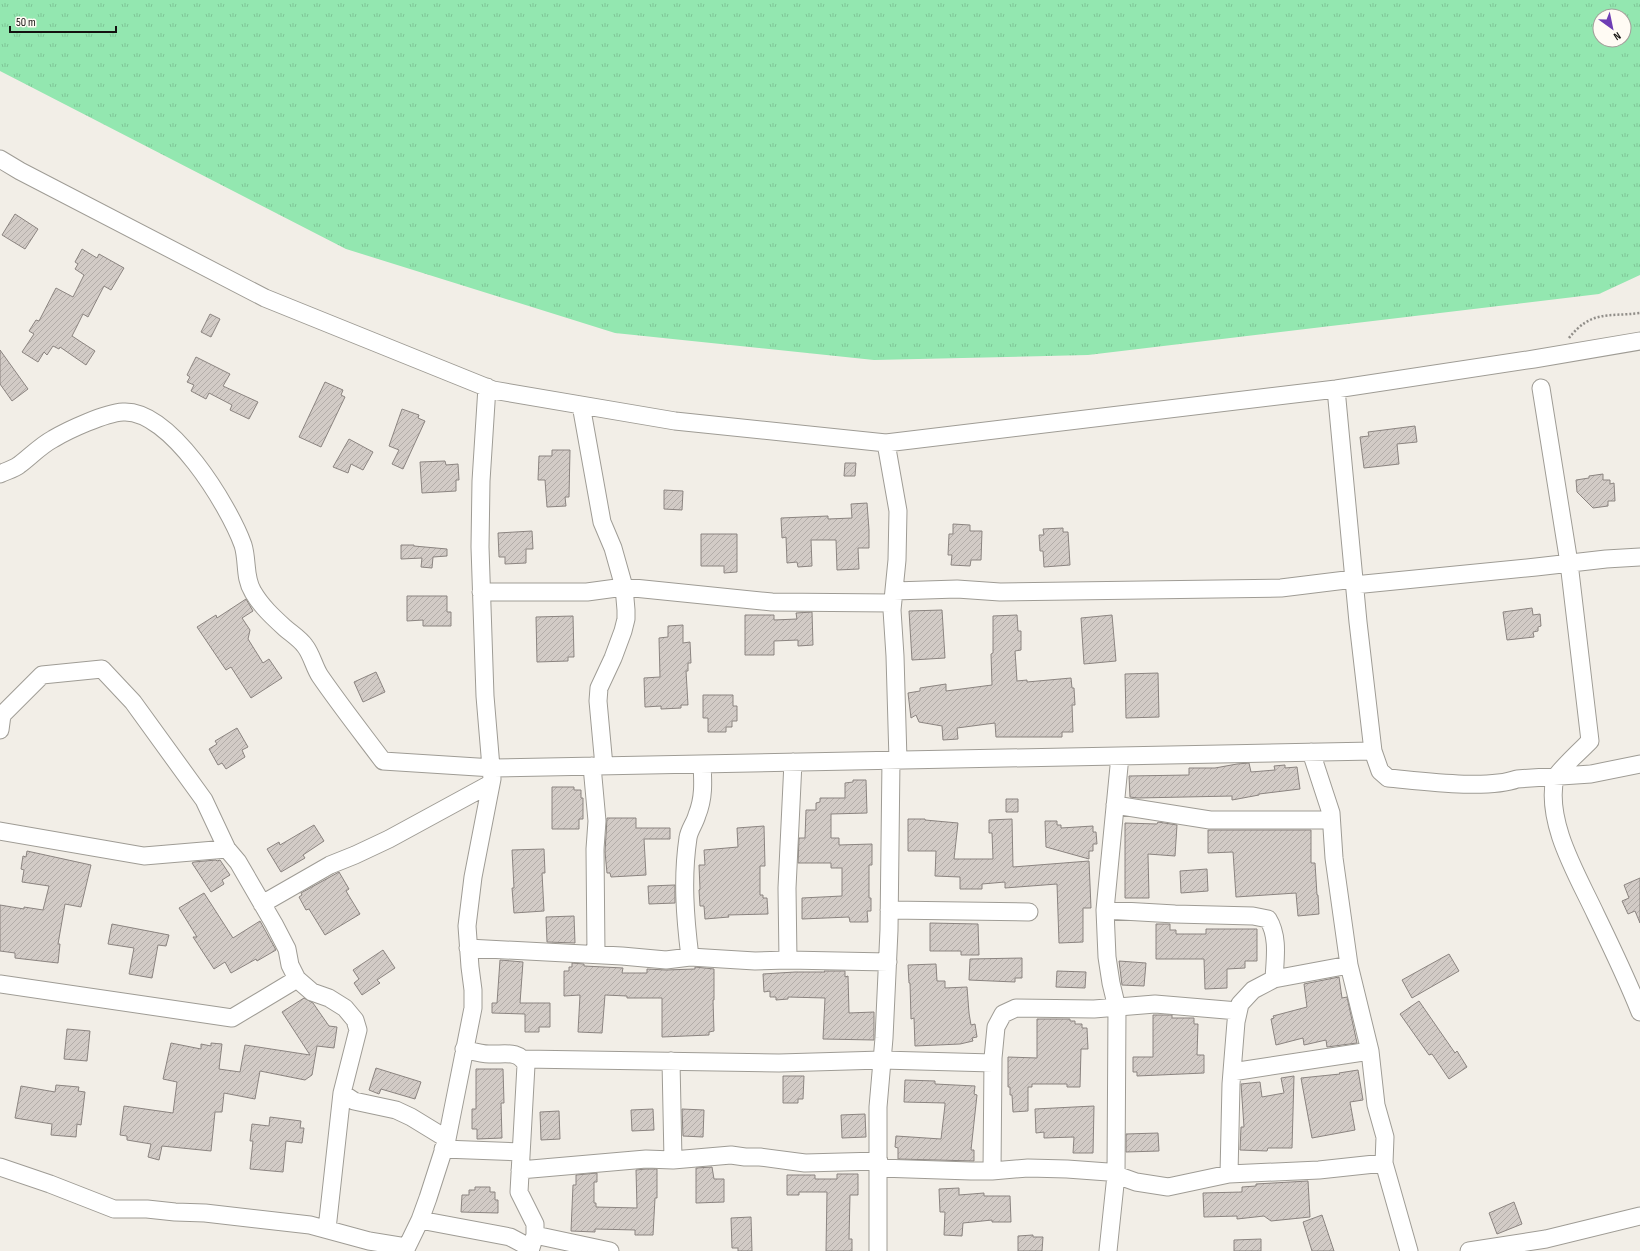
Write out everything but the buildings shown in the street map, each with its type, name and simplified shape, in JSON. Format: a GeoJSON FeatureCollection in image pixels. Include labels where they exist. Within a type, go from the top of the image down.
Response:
{"type":"FeatureCollection","features":[{"type":"Feature","properties":{"kind":"street"},"geometry":{"type":"LineString","coordinates":[[0,159],[265,298],[493,390],[675,421],[886,442],[1336,388],[1554,356],[1640,341]]}},
{"type":"Feature","properties":{"kind":"street"},"geometry":{"type":"LineString","coordinates":[[0,1167],[50,1184],[114,1209],[148,1209],[175,1212],[212,1213],[310,1225],[369,1241],[406,1249],[420,1220],[445,1144],[473,1002],[467,926],[473,877],[484,828],[492,776],[488,744],[480,547],[481,481],[487,387]]}},
{"type":"Feature","properties":{"kind":"street"},"geometry":{"type":"LineString","coordinates":[[1336,388],[1354,582],[1373,751],[1380,770],[1388,778],[1468,784],[1508,783],[1517,779],[1591,774],[1640,764]]}},
{"type":"Feature","properties":{"kind":"street"},"geometry":{"type":"LineString","coordinates":[[1541,388],[1569,563],[1590,741],[1556,776],[1553,800],[1559,832],[1575,870],[1635,983],[1640,1012]]}},
{"type":"Feature","properties":{"kind":"street"},"geometry":{"type":"LineString","coordinates":[[581,405],[602,522],[613,548],[624,587],[626,619],[613,658],[599,688],[597,820],[595,849],[596,954]]}},
{"type":"Feature","properties":{"kind":"street"},"geometry":{"type":"LineString","coordinates":[[0,474],[18,466],[52,439],[102,416],[124,412],[147,417],[154,421],[186,452],[205,475],[231,519],[243,547],[249,585],[253,593],[275,619],[306,647],[319,675],[383,761],[492,776],[598,766],[1373,751]]}},
{"type":"Feature","properties":{"kind":"street"},"geometry":{"type":"LineString","coordinates":[[878,1251],[878,1107],[888,962],[894,760],[893,597],[898,511],[886,442]]}},
{"type":"Feature","properties":{"kind":"street"},"geometry":{"type":"LineString","coordinates":[[482,592],[587,592],[624,587],[772,602],[893,597],[957,589],[1000,592],[1280,588],[1569,563],[1606,558],[1640,557]]}},
{"type":"Feature","properties":{"kind":"street"},"geometry":{"type":"LineString","coordinates":[[0,730],[2,715],[42,674],[102,669],[133,702],[204,800],[227,849],[238,862],[287,949],[290,965],[297,979],[312,992],[329,998],[345,1008],[355,1020],[358,1030],[342,1093],[327,1229]]}},
{"type":"Feature","properties":{"kind":"street"},"geometry":{"type":"LineString","coordinates":[[1312,752],[1331,813],[1334,858],[1349,965],[1370,1051],[1376,1105],[1385,1137],[1384,1163],[1409,1251]]}},
{"type":"Feature","properties":{"kind":"street"},"geometry":{"type":"LineString","coordinates":[[1108,1251],[1116,1175],[1117,1008],[1107,956],[1104,910],[1120,756]]}},
{"type":"Feature","properties":{"kind":"street"},"geometry":{"type":"LineString","coordinates":[[788,960],[786,888],[793,762]]}},
{"type":"Feature","properties":{"kind":"street"},"geometry":{"type":"LineString","coordinates":[[690,957],[685,917],[684,878],[688,835],[698,815],[703,793],[702,764]]}},
{"type":"Feature","properties":{"kind":"street"},"geometry":{"type":"LineString","coordinates":[[262,904],[330,865],[389,839],[492,776]]}},
{"type":"Feature","properties":{"kind":"street"},"geometry":{"type":"LineString","coordinates":[[1116,805],[1210,820],[1331,820]]}},
{"type":"Feature","properties":{"kind":"street"},"geometry":{"type":"LineString","coordinates":[[0,831],[144,856],[227,849]]}},
{"type":"Feature","properties":{"kind":"street"},"geometry":{"type":"LineString","coordinates":[[889,910],[1029,912]]}},
{"type":"Feature","properties":{"kind":"street"},"geometry":{"type":"LineString","coordinates":[[1104,910],[1253,916],[1268,919],[1274,928],[1276,948],[1274,979]]}},
{"type":"Feature","properties":{"kind":"street"},"geometry":{"type":"LineString","coordinates":[[468,948],[596,954],[666,960],[690,957],[755,961],[788,960],[888,962]]}},
{"type":"Feature","properties":{"kind":"street"},"geometry":{"type":"LineString","coordinates":[[1229,1174],[1232,1072],[1236,1022],[1240,1004],[1253,990],[1274,979],[1349,965]]}},
{"type":"Feature","properties":{"kind":"street"},"geometry":{"type":"LineString","coordinates":[[0,984],[232,1018],[297,979]]}},
{"type":"Feature","properties":{"kind":"street"},"geometry":{"type":"LineString","coordinates":[[992,1171],[993,1063],[996,1027],[1003,1014],[1016,1008],[1117,1008],[1156,1004],[1238,1011]]}},
{"type":"Feature","properties":{"kind":"street"},"geometry":{"type":"LineString","coordinates":[[464,1050],[489,1054],[512,1055],[523,1059],[779,1063],[882,1060],[993,1063]]}},
{"type":"Feature","properties":{"kind":"street"},"geometry":{"type":"LineString","coordinates":[[1232,1072],[1370,1051]]}},
{"type":"Feature","properties":{"kind":"street"},"geometry":{"type":"LineString","coordinates":[[523,1059],[526,1065],[526,1078],[519,1192],[535,1224],[533,1243],[610,1251]]}},
{"type":"Feature","properties":{"kind":"street"},"geometry":{"type":"LineString","coordinates":[[671,1061],[673,1160]]}},
{"type":"Feature","properties":{"kind":"street"},"geometry":{"type":"LineString","coordinates":[[342,1093],[354,1101],[396,1110],[411,1117],[445,1144],[521,1152]]}},
{"type":"Feature","properties":{"kind":"street"},"geometry":{"type":"LineString","coordinates":[[520,1170],[646,1159],[673,1160],[731,1155],[805,1163],[879,1164],[992,1171],[1028,1168],[1108,1172],[1136,1182],[1168,1187],[1229,1174],[1319,1170],[1384,1163]]}},
{"type":"Feature","properties":{"kind":"street"},"geometry":{"type":"LineString","coordinates":[[1469,1251],[1550,1245],[1640,1216]]}},
{"type":"Feature","properties":{"kind":"street"},"geometry":{"type":"LineString","coordinates":[[420,1220],[510,1237],[525,1245],[527,1251]]}},
{"type":"Feature","properties":{"kind":"path"},"geometry":{"type":"LineString","coordinates":[[1554,356],[1577,328],[1589,319],[1602,315],[1620,316],[1640,314]]}},
{"type":"Feature","properties":{"kind":"green space"},"geometry":{"type":"Polygon","coordinates":[[[0,0],[1640,0],[1640,275],[1599,294],[1088,355],[874,360],[615,333],[346,249],[0,71],[0,0]]]}}]}
